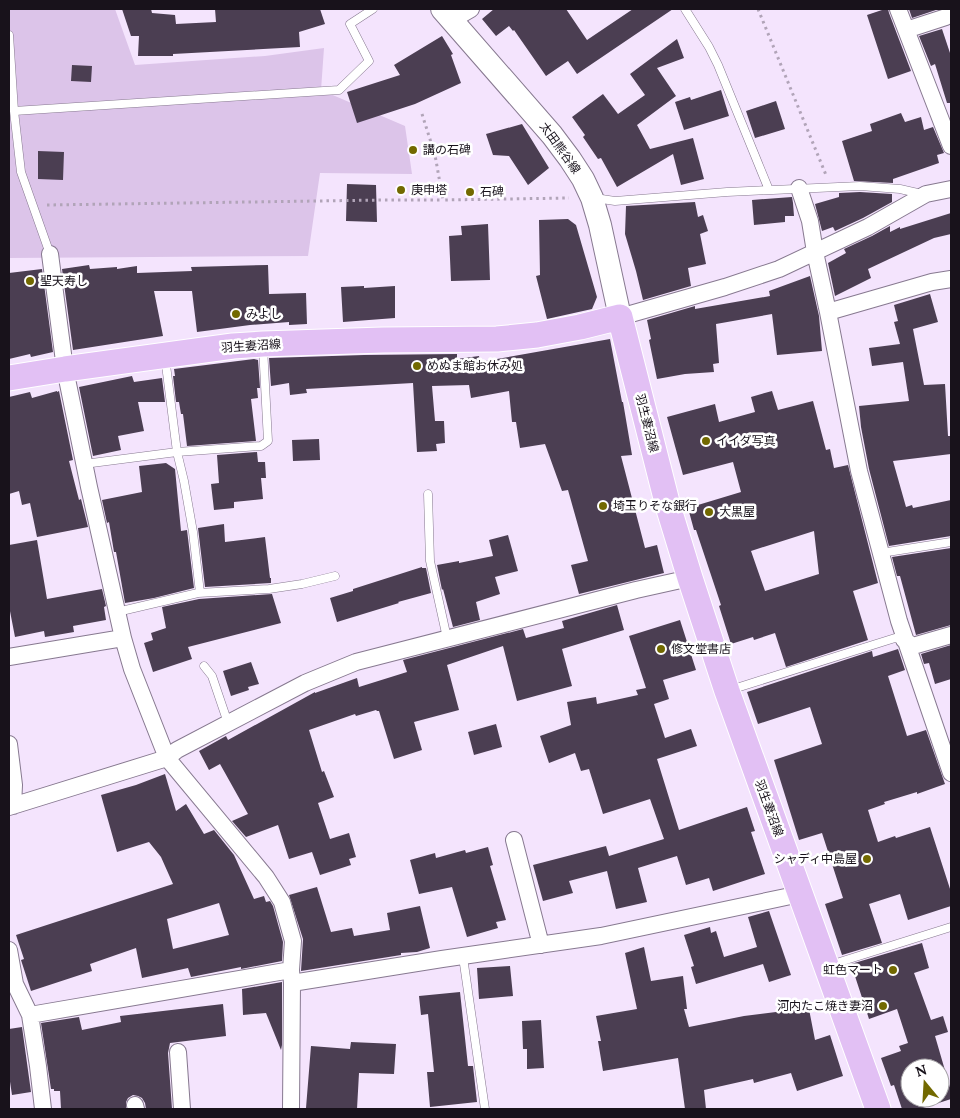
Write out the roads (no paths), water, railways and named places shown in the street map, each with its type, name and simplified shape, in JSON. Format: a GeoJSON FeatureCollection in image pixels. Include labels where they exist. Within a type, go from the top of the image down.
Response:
{"type":"FeatureCollection","features":[{"type":"Feature","properties":{"kind":"main road","name":"太田熊谷線"},"geometry":{"type":"LineString","coordinates":[[455,12],[552,135],[583,179],[592,198],[600,225],[620,317]]}},
{"type":"Feature","properties":{"kind":"main road","name":"羽生妻沼線"},"geometry":{"type":"LineString","coordinates":[[9,378],[65,368],[234,346],[383,340],[497,339],[537,335],[620,317],[668,506],[690,578],[727,691],[878,1109]]}},
{"type":"Feature","properties":{"kind":"street"},"geometry":{"type":"LineString","coordinates":[[898,9],[951,146]]}},
{"type":"Feature","properties":{"kind":"street"},"geometry":{"type":"LineString","coordinates":[[906,30],[946,17]]}},
{"type":"Feature","properties":{"kind":"street"},"geometry":{"type":"LineString","coordinates":[[800,188],[810,221],[859,471],[904,640],[951,773]]}},
{"type":"Feature","properties":{"kind":"street"},"geometry":{"type":"LineString","coordinates":[[620,317],[725,287],[779,269],[868,227],[926,194],[951,189]]}},
{"type":"Feature","properties":{"kind":"street"},"geometry":{"type":"LineString","coordinates":[[50,254],[65,368],[84,464],[123,638],[132,669],[167,758],[266,877],[282,902],[293,941],[291,1109]]}},
{"type":"Feature","properties":{"kind":"street"},"geometry":{"type":"LineString","coordinates":[[828,312],[932,282],[951,279]]}},
{"type":"Feature","properties":{"kind":"street"},"geometry":{"type":"LineString","coordinates":[[9,744],[14,786],[11,806],[167,758],[178,750],[305,683],[356,662],[636,590],[690,578]]}},
{"type":"Feature","properties":{"kind":"street"},"geometry":{"type":"LineString","coordinates":[[904,640],[913,646],[951,635]]}},
{"type":"Feature","properties":{"kind":"street"},"geometry":{"type":"LineString","coordinates":[[9,657],[123,638]]}},
{"type":"Feature","properties":{"kind":"street"},"geometry":{"type":"LineString","coordinates":[[514,840],[541,945]]}},
{"type":"Feature","properties":{"kind":"street"},"geometry":{"type":"LineString","coordinates":[[30,1015],[292,977],[463,957],[601,936],[800,894]]}},
{"type":"Feature","properties":{"kind":"street"},"geometry":{"type":"LineString","coordinates":[[9,950],[15,984],[13,990],[30,1015],[43,1109]]}},
{"type":"Feature","properties":{"kind":"street"},"geometry":{"type":"LineString","coordinates":[[178,1052],[182,1109]]}},
{"type":"Feature","properties":{"kind":"lane"},"geometry":{"type":"LineString","coordinates":[[14,111],[339,90],[370,61],[350,24],[373,9]]}},
{"type":"Feature","properties":{"kind":"lane"},"geometry":{"type":"LineString","coordinates":[[685,9],[718,65],[769,190]]}},
{"type":"Feature","properties":{"kind":"lane"},"geometry":{"type":"LineString","coordinates":[[9,35],[14,111],[21,172],[50,254]]}},
{"type":"Feature","properties":{"kind":"lane"},"geometry":{"type":"LineString","coordinates":[[592,198],[615,200],[727,192],[860,186],[900,189],[926,194]]}},
{"type":"Feature","properties":{"kind":"lane"},"geometry":{"type":"LineString","coordinates":[[84,464],[177,452],[261,446],[268,441],[262,344]]}},
{"type":"Feature","properties":{"kind":"lane"},"geometry":{"type":"LineString","coordinates":[[164,356],[177,452],[193,532],[200,593]]}},
{"type":"Feature","properties":{"kind":"lane"},"geometry":{"type":"LineString","coordinates":[[428,494],[430,561],[447,638]]}},
{"type":"Feature","properties":{"kind":"lane"},"geometry":{"type":"LineString","coordinates":[[881,553],[951,542]]}},
{"type":"Feature","properties":{"kind":"lane"},"geometry":{"type":"LineString","coordinates":[[117,612],[200,593],[269,589],[335,576]]}},
{"type":"Feature","properties":{"kind":"lane"},"geometry":{"type":"LineString","coordinates":[[727,691],[895,638],[904,640]]}},
{"type":"Feature","properties":{"kind":"lane"},"geometry":{"type":"LineString","coordinates":[[204,666],[212,676],[228,723]]}},
{"type":"Feature","properties":{"kind":"lane"},"geometry":{"type":"LineString","coordinates":[[826,966],[951,927]]}},
{"type":"Feature","properties":{"kind":"lane"},"geometry":{"type":"LineString","coordinates":[[463,957],[485,1109]]}},
{"type":"Feature","properties":{"kind":"place","name":"講の石碑"},"geometry":{"type":"Point","coordinates":[413,150]}},
{"type":"Feature","properties":{"kind":"place","name":"庚申塔"},"geometry":{"type":"Point","coordinates":[401,190]}},
{"type":"Feature","properties":{"kind":"place","name":"石碑"},"geometry":{"type":"Point","coordinates":[470,192]}},
{"type":"Feature","properties":{"kind":"place","name":"聖天寿し"},"geometry":{"type":"Point","coordinates":[30,281]}},
{"type":"Feature","properties":{"kind":"place","name":"みよし"},"geometry":{"type":"Point","coordinates":[236,314]}},
{"type":"Feature","properties":{"kind":"place","name":"めぬま館お休み処"},"geometry":{"type":"Point","coordinates":[417,366]}},
{"type":"Feature","properties":{"kind":"place","name":"イイダ写真"},"geometry":{"type":"Point","coordinates":[706,441]}},
{"type":"Feature","properties":{"kind":"place","name":"埼玉りそな銀行"},"geometry":{"type":"Point","coordinates":[603,506]}},
{"type":"Feature","properties":{"kind":"place","name":"大黒屋"},"geometry":{"type":"Point","coordinates":[709,512]}},
{"type":"Feature","properties":{"kind":"place","name":"修文堂書店"},"geometry":{"type":"Point","coordinates":[661,649]}},
{"type":"Feature","properties":{"kind":"place","name":"シャディ中島屋"},"geometry":{"type":"Point","coordinates":[867,859]}},
{"type":"Feature","properties":{"kind":"place","name":"虹色マート"},"geometry":{"type":"Point","coordinates":[893,970]}},
{"type":"Feature","properties":{"kind":"place","name":"河内たこ焼き妻沼"},"geometry":{"type":"Point","coordinates":[883,1006]}}]}
